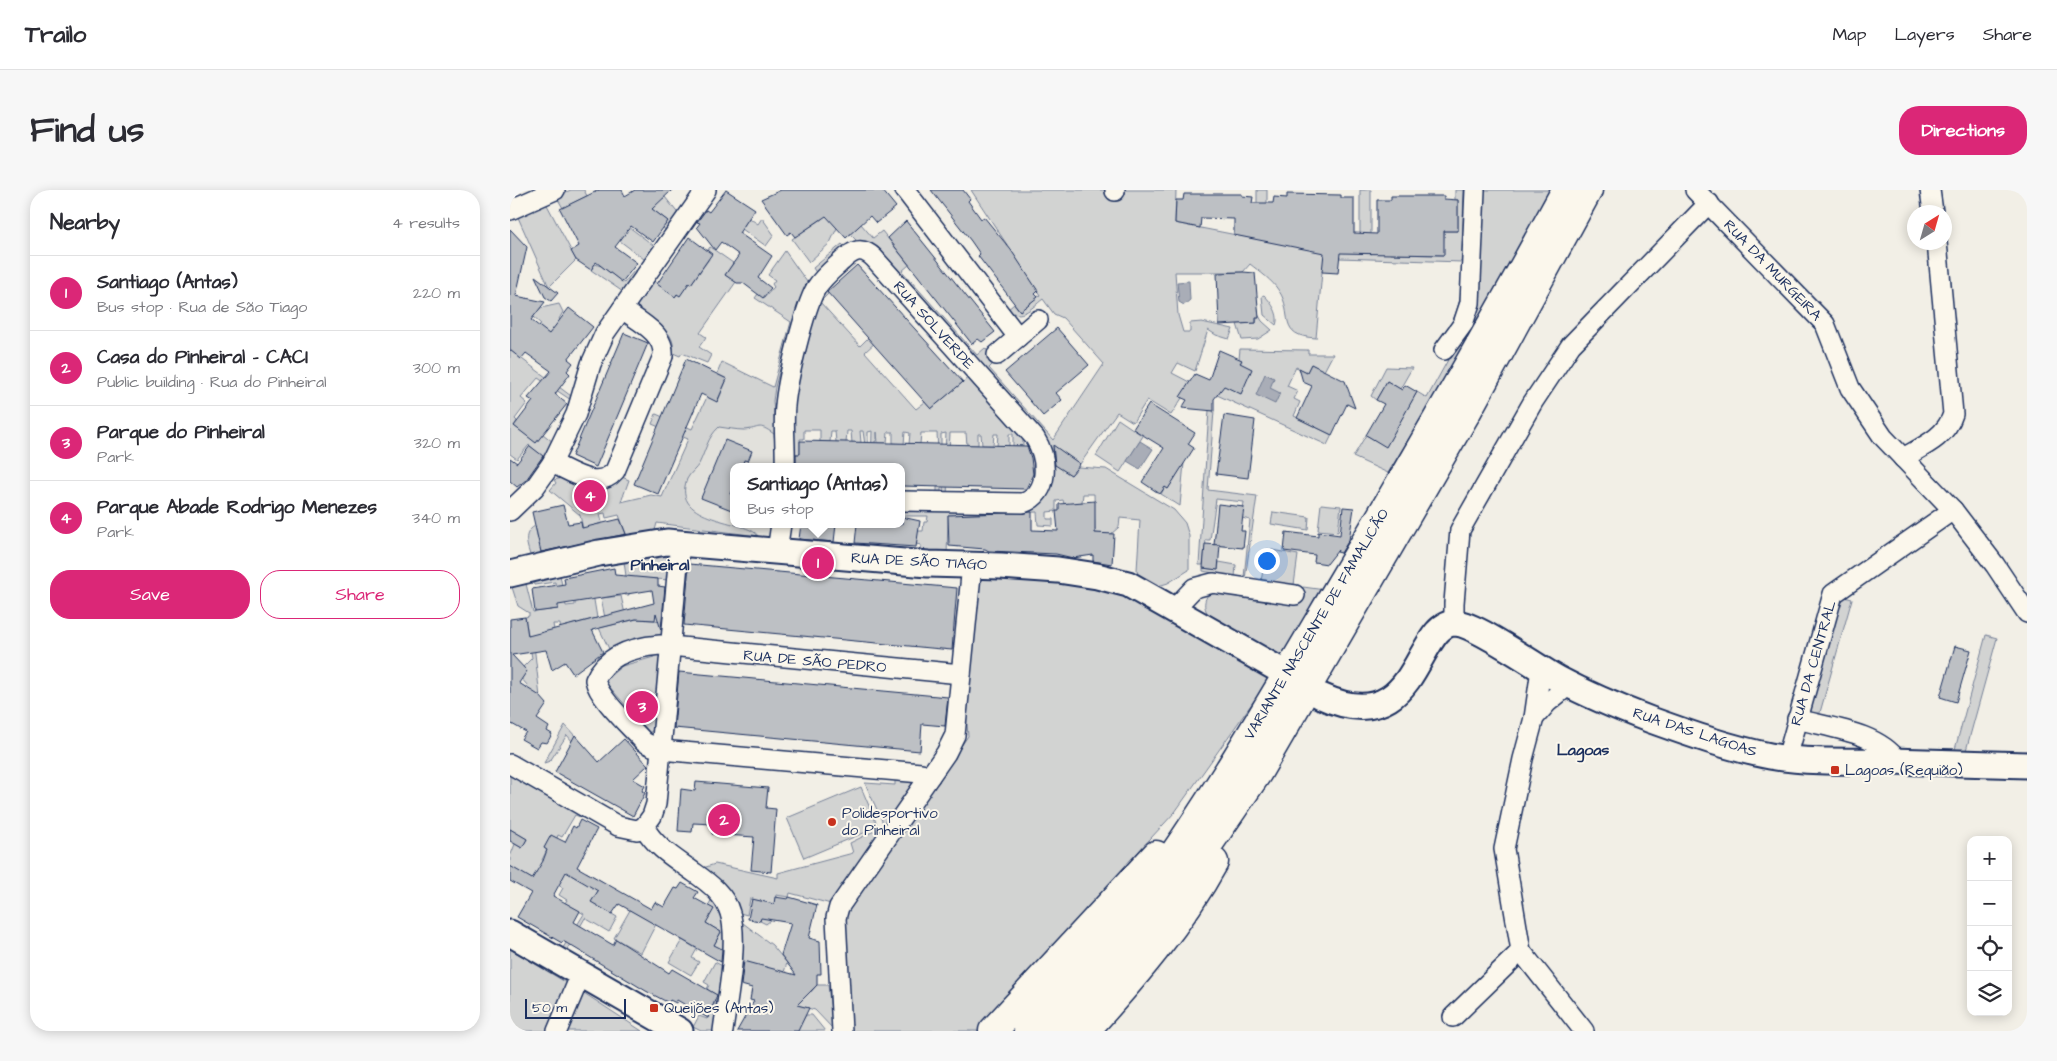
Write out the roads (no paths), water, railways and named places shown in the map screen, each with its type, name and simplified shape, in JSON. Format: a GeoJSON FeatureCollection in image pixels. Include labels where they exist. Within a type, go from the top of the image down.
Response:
{"type":"FeatureCollection","features":[{"type":"Feature","properties":{"kind":"highway","name":"VARIANTE NASCENTE DE FAMALICÃO"},"geometry":{"type":"LineString","coordinates":[[1028,1031],[1104,947],[1139,904],[1208,802],[1282,683],[1358,554],[1566,190]]}},
{"type":"Feature","properties":{"kind":"highway","name":"VARIANTE NASCENTE DE FAMALICÃO"},"geometry":{"type":"LineString","coordinates":[[1055,1031],[1098,984],[1154,916],[1238,805],[1387,552],[1588,190]]}},
{"type":"Feature","properties":{"kind":"highway"},"geometry":{"type":"LineString","coordinates":[[993,1031],[1208,802]]}},
{"type":"Feature","properties":{"kind":"highway"},"geometry":{"type":"LineString","coordinates":[[1085,1031],[1164,939],[1194,897],[1214,862],[1238,805]]}},
{"type":"Feature","properties":{"kind":"main road","name":"RUA DE SÃO TIAGO"},"geometry":{"type":"LineString","coordinates":[[510,574],[624,548],[652,543],[680,542],[928,564],[1048,569],[1116,580],[1146,593],[1276,668]]}},
{"type":"Feature","properties":{"kind":"main road","name":"RUA DAS LAGOAS"},"geometry":{"type":"LineString","coordinates":[[1450,625],[1471,629],[1569,685],[1620,708],[1731,747],[1788,758],[2027,765]]}},
{"type":"Feature","properties":{"kind":"main road"},"geometry":{"type":"LineString","coordinates":[[1321,696],[1335,702],[1361,706],[1392,697],[1403,687],[1430,642],[1450,625]]}},
{"type":"Feature","properties":{"kind":"main road"},"geometry":{"type":"LineString","coordinates":[[510,933],[680,1031]]}},
{"type":"Feature","properties":{"kind":"street"},"geometry":{"type":"LineString","coordinates":[[510,210],[555,190]]}},
{"type":"Feature","properties":{"kind":"street"},"geometry":{"type":"LineString","coordinates":[[510,511],[535,487],[552,463],[576,414],[598,347],[622,309],[706,190]]}},
{"type":"Feature","properties":{"kind":"street"},"geometry":{"type":"LineString","coordinates":[[904,190],[1018,337]]}},
{"type":"Feature","properties":{"kind":"street"},"geometry":{"type":"LineString","coordinates":[[1444,350],[1463,324],[1470,303],[1475,190]]}},
{"type":"Feature","properties":{"kind":"street","name":"RUA DA MURGEIRA"},"geometry":{"type":"LineString","coordinates":[[1695,190],[1825,324],[1850,388],[1883,437],[1952,510],[1995,565],[2027,612]]}},
{"type":"Feature","properties":{"kind":"street"},"geometry":{"type":"LineString","coordinates":[[1930,190],[1932,205]]}},
{"type":"Feature","properties":{"kind":"street"},"geometry":{"type":"LineString","coordinates":[[1450,625],[1460,530],[1533,402],[1571,345],[1709,204]]}},
{"type":"Feature","properties":{"kind":"street"},"geometry":{"type":"LineString","coordinates":[[1903,458],[1939,437],[1950,426],[1953,414],[1937,250]]}},
{"type":"Feature","properties":{"kind":"street","name":"RUA SOLVERDE"},"geometry":{"type":"LineString","coordinates":[[785,463],[784,406],[796,351],[815,290],[826,276],[847,256],[854,251],[865,251],[874,258],[1041,447],[1043,460],[1042,487],[1031,500],[1023,503],[905,501]]}},
{"type":"Feature","properties":{"kind":"street"},"geometry":{"type":"LineString","coordinates":[[552,463],[594,481],[606,479],[615,470],[663,356],[664,347],[661,340],[652,331],[622,309]]}},
{"type":"Feature","properties":{"kind":"street"},"geometry":{"type":"LineString","coordinates":[[996,356],[1038,320]]}},
{"type":"Feature","properties":{"kind":"street","name":"RUA DA CENTRAL"},"geometry":{"type":"LineString","coordinates":[[1788,758],[1797,719],[1833,594],[1952,510]]}},
{"type":"Feature","properties":{"kind":"street"},"geometry":{"type":"LineString","coordinates":[[778,551],[781,528]]}},
{"type":"Feature","properties":{"kind":"street"},"geometry":{"type":"LineString","coordinates":[[510,764],[618,826],[637,830],[644,827],[652,816],[656,804],[680,542]]}},
{"type":"Feature","properties":{"kind":"street"},"geometry":{"type":"LineString","coordinates":[[842,1031],[836,918],[839,907],[930,776],[955,735],[972,565]]}},
{"type":"Feature","properties":{"kind":"street"},"geometry":{"type":"LineString","coordinates":[[1174,610],[1194,588],[1213,583],[1295,595]]}},
{"type":"Feature","properties":{"kind":"street","name":"RUA DE SÃO PEDRO"},"geometry":{"type":"LineString","coordinates":[[660,749],[644,742],[596,687],[595,680],[603,666],[623,654],[649,646],[670,646],[961,674]]}},
{"type":"Feature","properties":{"kind":"street"},"geometry":{"type":"LineString","coordinates":[[1541,669],[1534,718],[1523,759],[1504,849],[1521,951],[1584,1031]]}},
{"type":"Feature","properties":{"kind":"street"},"geometry":{"type":"LineString","coordinates":[[1534,718],[1569,685]]}},
{"type":"Feature","properties":{"kind":"street"},"geometry":{"type":"LineString","coordinates":[[1797,719],[1879,743],[1892,752],[1898,762]]}},
{"type":"Feature","properties":{"kind":"street"},"geometry":{"type":"LineString","coordinates":[[660,749],[921,773],[930,776]]}},
{"type":"Feature","properties":{"kind":"street"},"geometry":{"type":"LineString","coordinates":[[644,827],[650,838],[712,886],[725,902],[732,923],[731,956],[723,1031]]}},
{"type":"Feature","properties":{"kind":"street"},"geometry":{"type":"LineString","coordinates":[[1453,1018],[1521,951]]}},
{"type":"Feature","properties":{"kind":"street"},"geometry":{"type":"LineString","coordinates":[[557,1031],[581,974]]}},
{"type":"Feature","properties":{"kind":"place","name":"Parque Abade Rodrigo Menezes"},"geometry":{"type":"Point","coordinates":[590,496]}},
{"type":"Feature","properties":{"kind":"place","name":"Santiago (Antas)"},"geometry":{"type":"Point","coordinates":[818,563]}},
{"type":"Feature","properties":{"kind":"place","name":"Parque do Pinheiral"},"geometry":{"type":"Point","coordinates":[642,707]}},
{"type":"Feature","properties":{"kind":"place","name":"Lagoas (Requião)"},"geometry":{"type":"Point","coordinates":[1835,770]}},
{"type":"Feature","properties":{"kind":"place","name":"Casa do Pinheiral - CACI"},"geometry":{"type":"Point","coordinates":[724,820]}},
{"type":"Feature","properties":{"kind":"place","name":"Polidesportivo do Pinheiral"},"geometry":{"type":"Point","coordinates":[832,822]}},
{"type":"Feature","properties":{"kind":"place","name":"Queijões (Antas)"},"geometry":{"type":"Point","coordinates":[654,1008]}},
{"type":"Feature","properties":{"kind":"district","name":"Pinheiral"},"geometry":{"type":"Point","coordinates":[660,564]}},
{"type":"Feature","properties":{"kind":"district","name":"Lagoas"},"geometry":{"type":"Point","coordinates":[1583,749]}}]}
